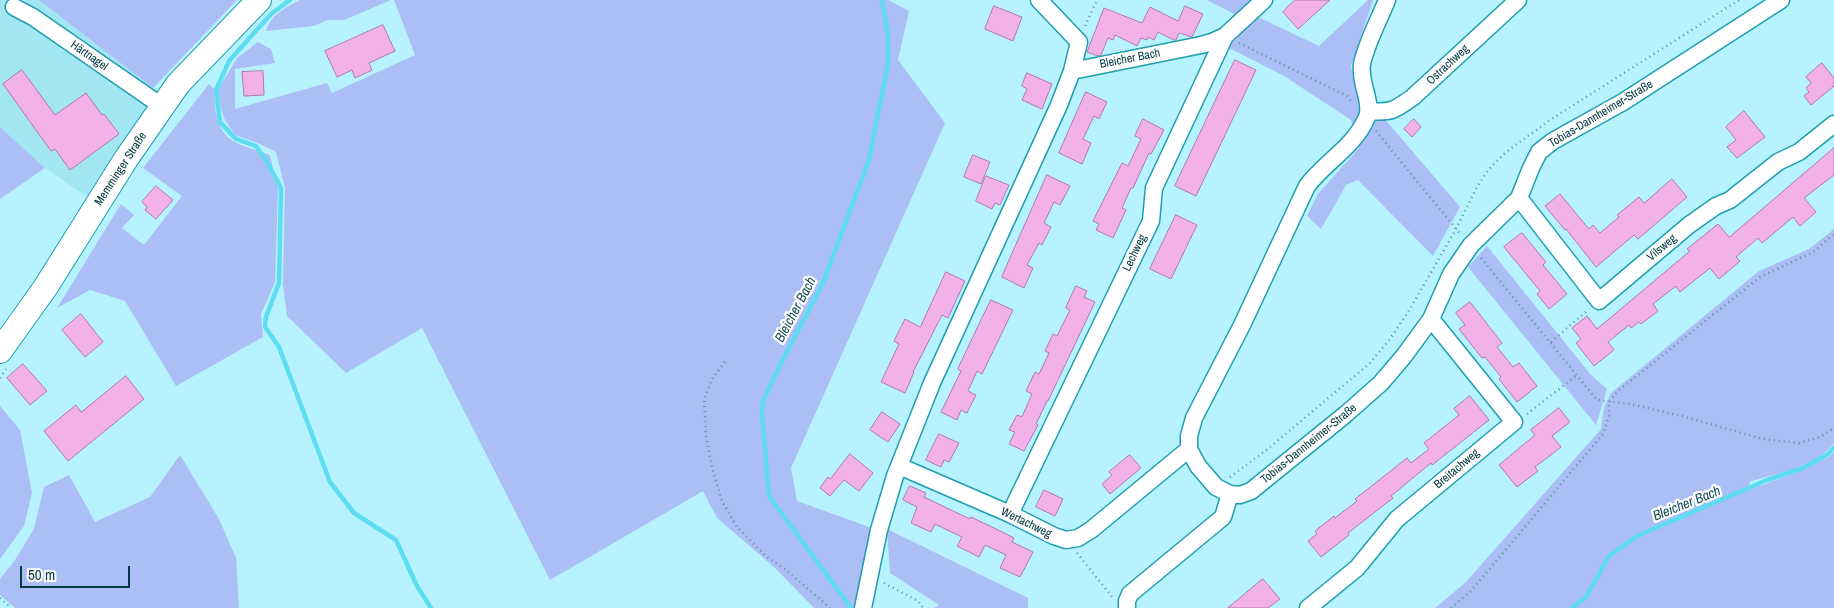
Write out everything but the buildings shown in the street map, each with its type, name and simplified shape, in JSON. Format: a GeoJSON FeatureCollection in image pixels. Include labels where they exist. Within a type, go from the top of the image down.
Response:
{"type":"FeatureCollection","features":[{"type":"Feature","properties":{"kind":"main road","name":"Memminger Straße"},"geometry":{"type":"LineString","coordinates":[[0,351],[45,288],[126,159],[178,84],[259,0]]}},
{"type":"Feature","properties":{"kind":"street"},"geometry":{"type":"LineString","coordinates":[[863,608],[879,530],[899,466],[932,383],[1059,105],[1072,71],[1078,42],[1039,0]]}},
{"type":"Feature","properties":{"kind":"street","name":"Lechweg"},"geometry":{"type":"LineString","coordinates":[[1010,514],[1151,221],[1154,188],[1225,36],[1264,0]]}},
{"type":"Feature","properties":{"kind":"street"},"geometry":{"type":"LineString","coordinates":[[1127,605],[1130,594],[1223,517],[1223,491],[1198,466],[1189,448],[1189,436],[1194,418],[1242,325],[1298,203],[1315,176],[1353,139],[1368,115],[1361,76],[1362,64],[1387,0]]}},
{"type":"Feature","properties":{"kind":"street","name":"Ostrachweg"},"geometry":{"type":"LineString","coordinates":[[1368,115],[1398,108],[1413,97],[1518,0]]}},
{"type":"Feature","properties":{"kind":"street","name":"Tobias-Dannheimer-Straße"},"geometry":{"type":"LineString","coordinates":[[1223,491],[1240,495],[1251,491],[1381,383],[1404,356],[1431,319],[1451,274],[1471,245],[1519,198],[1531,168],[1540,152],[1553,142],[1623,102],[1781,0]]}},
{"type":"Feature","properties":{"kind":"street","name":"Härtnagel"},"geometry":{"type":"LineString","coordinates":[[14,7],[33,17],[163,107]]}},
{"type":"Feature","properties":{"kind":"street","name":"Bleicher Bach"},"geometry":{"type":"LineString","coordinates":[[1072,71],[1201,45],[1225,36]]}},
{"type":"Feature","properties":{"kind":"street","name":"Vilsweg"},"geometry":{"type":"LineString","coordinates":[[1599,301],[1689,225],[1716,206],[1730,200],[1778,162],[1799,152],[1834,124]]}},
{"type":"Feature","properties":{"kind":"street"},"geometry":{"type":"LineString","coordinates":[[1519,198],[1599,301]]}},
{"type":"Feature","properties":{"kind":"street"},"geometry":{"type":"LineString","coordinates":[[1431,319],[1514,422]]}},
{"type":"Feature","properties":{"kind":"street","name":"Breitachweg"},"geometry":{"type":"LineString","coordinates":[[1308,608],[1356,568],[1397,519],[1514,422]]}},
{"type":"Feature","properties":{"kind":"street","name":"Wertachweg"},"geometry":{"type":"LineString","coordinates":[[899,466],[1066,540],[1078,538],[1091,530],[1189,448]]}},
{"type":"Feature","properties":{"kind":"path"},"geometry":{"type":"LineString","coordinates":[[1078,42],[1097,0]]}},
{"type":"Feature","properties":{"kind":"path"},"geometry":{"type":"LineString","coordinates":[[1225,36],[1347,96]]}},
{"type":"Feature","properties":{"kind":"path"},"geometry":{"type":"LineString","coordinates":[[1368,115],[1456,229],[1597,400],[1630,404],[1682,416],[1763,439],[1799,442],[1820,437],[1834,428]]}},
{"type":"Feature","properties":{"kind":"path"},"geometry":{"type":"LineString","coordinates":[[1223,491],[1269,448],[1369,364],[1390,339],[1410,308],[1456,229]]}},
{"type":"Feature","properties":{"kind":"path"},"geometry":{"type":"LineString","coordinates":[[1451,608],[1471,591],[1603,434],[1609,416],[1609,402],[1618,391],[1760,276],[1813,252],[1834,234]]}},
{"type":"Feature","properties":{"kind":"path"},"geometry":{"type":"LineString","coordinates":[[1550,342],[1599,301]]}},
{"type":"Feature","properties":{"kind":"path"},"geometry":{"type":"LineString","coordinates":[[725,362],[712,379],[704,400],[712,467],[722,501],[737,527],[768,558],[830,608]]}},
{"type":"Feature","properties":{"kind":"path"},"geometry":{"type":"LineString","coordinates":[[1514,422],[1518,422],[1577,375]]}},
{"type":"Feature","properties":{"kind":"path"},"geometry":{"type":"LineString","coordinates":[[1066,540],[1114,598],[1127,605]]}},
{"type":"Feature","properties":{"kind":"path"},"geometry":{"type":"LineString","coordinates":[[868,577],[889,585],[918,601],[923,608]]}},
{"type":"Feature","properties":{"kind":"path"},"geometry":{"type":"LineString","coordinates":[[0,598],[11,608]]}},
{"type":"Feature","properties":{"kind":"shaded area"},"geometry":{"type":"Polygon","coordinates":[[[0,0],[39,0],[161,94],[91,199],[45,168],[0,127],[0,0]]]}},
{"type":"Feature","properties":{"kind":"shaded area"},"geometry":{"type":"Polygon","coordinates":[[[39,0],[237,0],[153,88],[39,0]]]}},
{"type":"Feature","properties":{"kind":"shaded area"},"geometry":{"type":"Polygon","coordinates":[[[300,0],[391,0],[344,20],[327,20],[314,26],[266,31],[275,16],[300,0]]]}},
{"type":"Feature","properties":{"kind":"shaded area"},"geometry":{"type":"Polygon","coordinates":[[[394,0],[888,0],[909,11],[898,60],[945,123],[791,468],[797,501],[872,528],[861,576],[858,608],[814,608],[774,567],[717,518],[703,491],[550,580],[422,328],[346,373],[287,316],[283,285],[285,188],[276,152],[235,135],[225,120],[218,90],[237,58],[258,42],[271,49],[275,63],[235,69],[235,109],[327,83],[332,93],[415,55],[394,0]]]}},
{"type":"Feature","properties":{"kind":"shaded area"},"geometry":{"type":"Polygon","coordinates":[[[1207,0],[1252,0],[1236,15],[1207,0]]]}},
{"type":"Feature","properties":{"kind":"shaded area"},"geometry":{"type":"Polygon","coordinates":[[[1368,0],[1373,0],[1351,66],[1356,92],[1389,124],[1460,207],[1433,256],[1358,180],[1346,185],[1321,229],[1307,216],[1318,194],[1359,148],[1351,120],[1284,76],[1227,47],[1258,17],[1319,46],[1368,0]]]}},
{"type":"Feature","properties":{"kind":"shaded area"},"geometry":{"type":"Polygon","coordinates":[[[209,84],[214,89],[217,116],[221,129],[225,134],[238,143],[270,155],[278,189],[275,282],[261,314],[263,337],[176,386],[125,301],[90,290],[57,308],[121,204],[134,215],[122,228],[144,245],[182,196],[143,168],[209,84]]]}},
{"type":"Feature","properties":{"kind":"shaded area"},"geometry":{"type":"Polygon","coordinates":[[[0,127],[45,168],[0,199],[0,127]]]}},
{"type":"Feature","properties":{"kind":"shaded area"},"geometry":{"type":"Polygon","coordinates":[[[1834,229],[1834,444],[1826,452],[1806,464],[1751,481],[1746,491],[1803,470],[1834,452],[1834,608],[1435,608],[1465,583],[1601,429],[1604,407],[1611,393],[1759,271],[1809,249],[1834,229]]]}},
{"type":"Feature","properties":{"kind":"shaded area"},"geometry":{"type":"Polygon","coordinates":[[[1487,246],[1591,375],[1607,389],[1596,425],[1468,267],[1487,246]]]}},
{"type":"Feature","properties":{"kind":"shaded area"},"geometry":{"type":"Polygon","coordinates":[[[0,406],[20,430],[32,493],[24,526],[0,559],[0,406]]]}},
{"type":"Feature","properties":{"kind":"shaded area"},"geometry":{"type":"Polygon","coordinates":[[[180,455],[219,519],[236,558],[239,608],[15,608],[0,595],[0,579],[15,560],[34,529],[44,487],[69,475],[95,522],[150,497],[180,455]]]}},
{"type":"Feature","properties":{"kind":"shaded area"},"geometry":{"type":"Polygon","coordinates":[[[887,529],[1028,598],[1028,608],[933,608],[939,605],[890,573],[887,529]]]}},
{"type":"Feature","properties":{"kind":"waterway"},"geometry":{"type":"LineString","coordinates":[[290,0],[271,14],[229,61],[216,90],[220,122],[236,139],[256,146],[281,188],[279,283],[266,317],[265,327],[279,347],[330,482],[354,513],[396,540],[417,586],[431,608]]}},
{"type":"Feature","properties":{"kind":"waterway","name":"Bleicher Bach"},"geometry":{"type":"LineString","coordinates":[[851,608],[769,496],[762,413],[763,401],[823,283],[869,160],[888,63],[888,35],[882,0]]}},
{"type":"Feature","properties":{"kind":"waterway","name":"Bleicher Bach"},"geometry":{"type":"LineString","coordinates":[[1572,608],[1586,597],[1609,556],[1637,536],[1767,480],[1803,468],[1828,454],[1834,448]]}}]}
